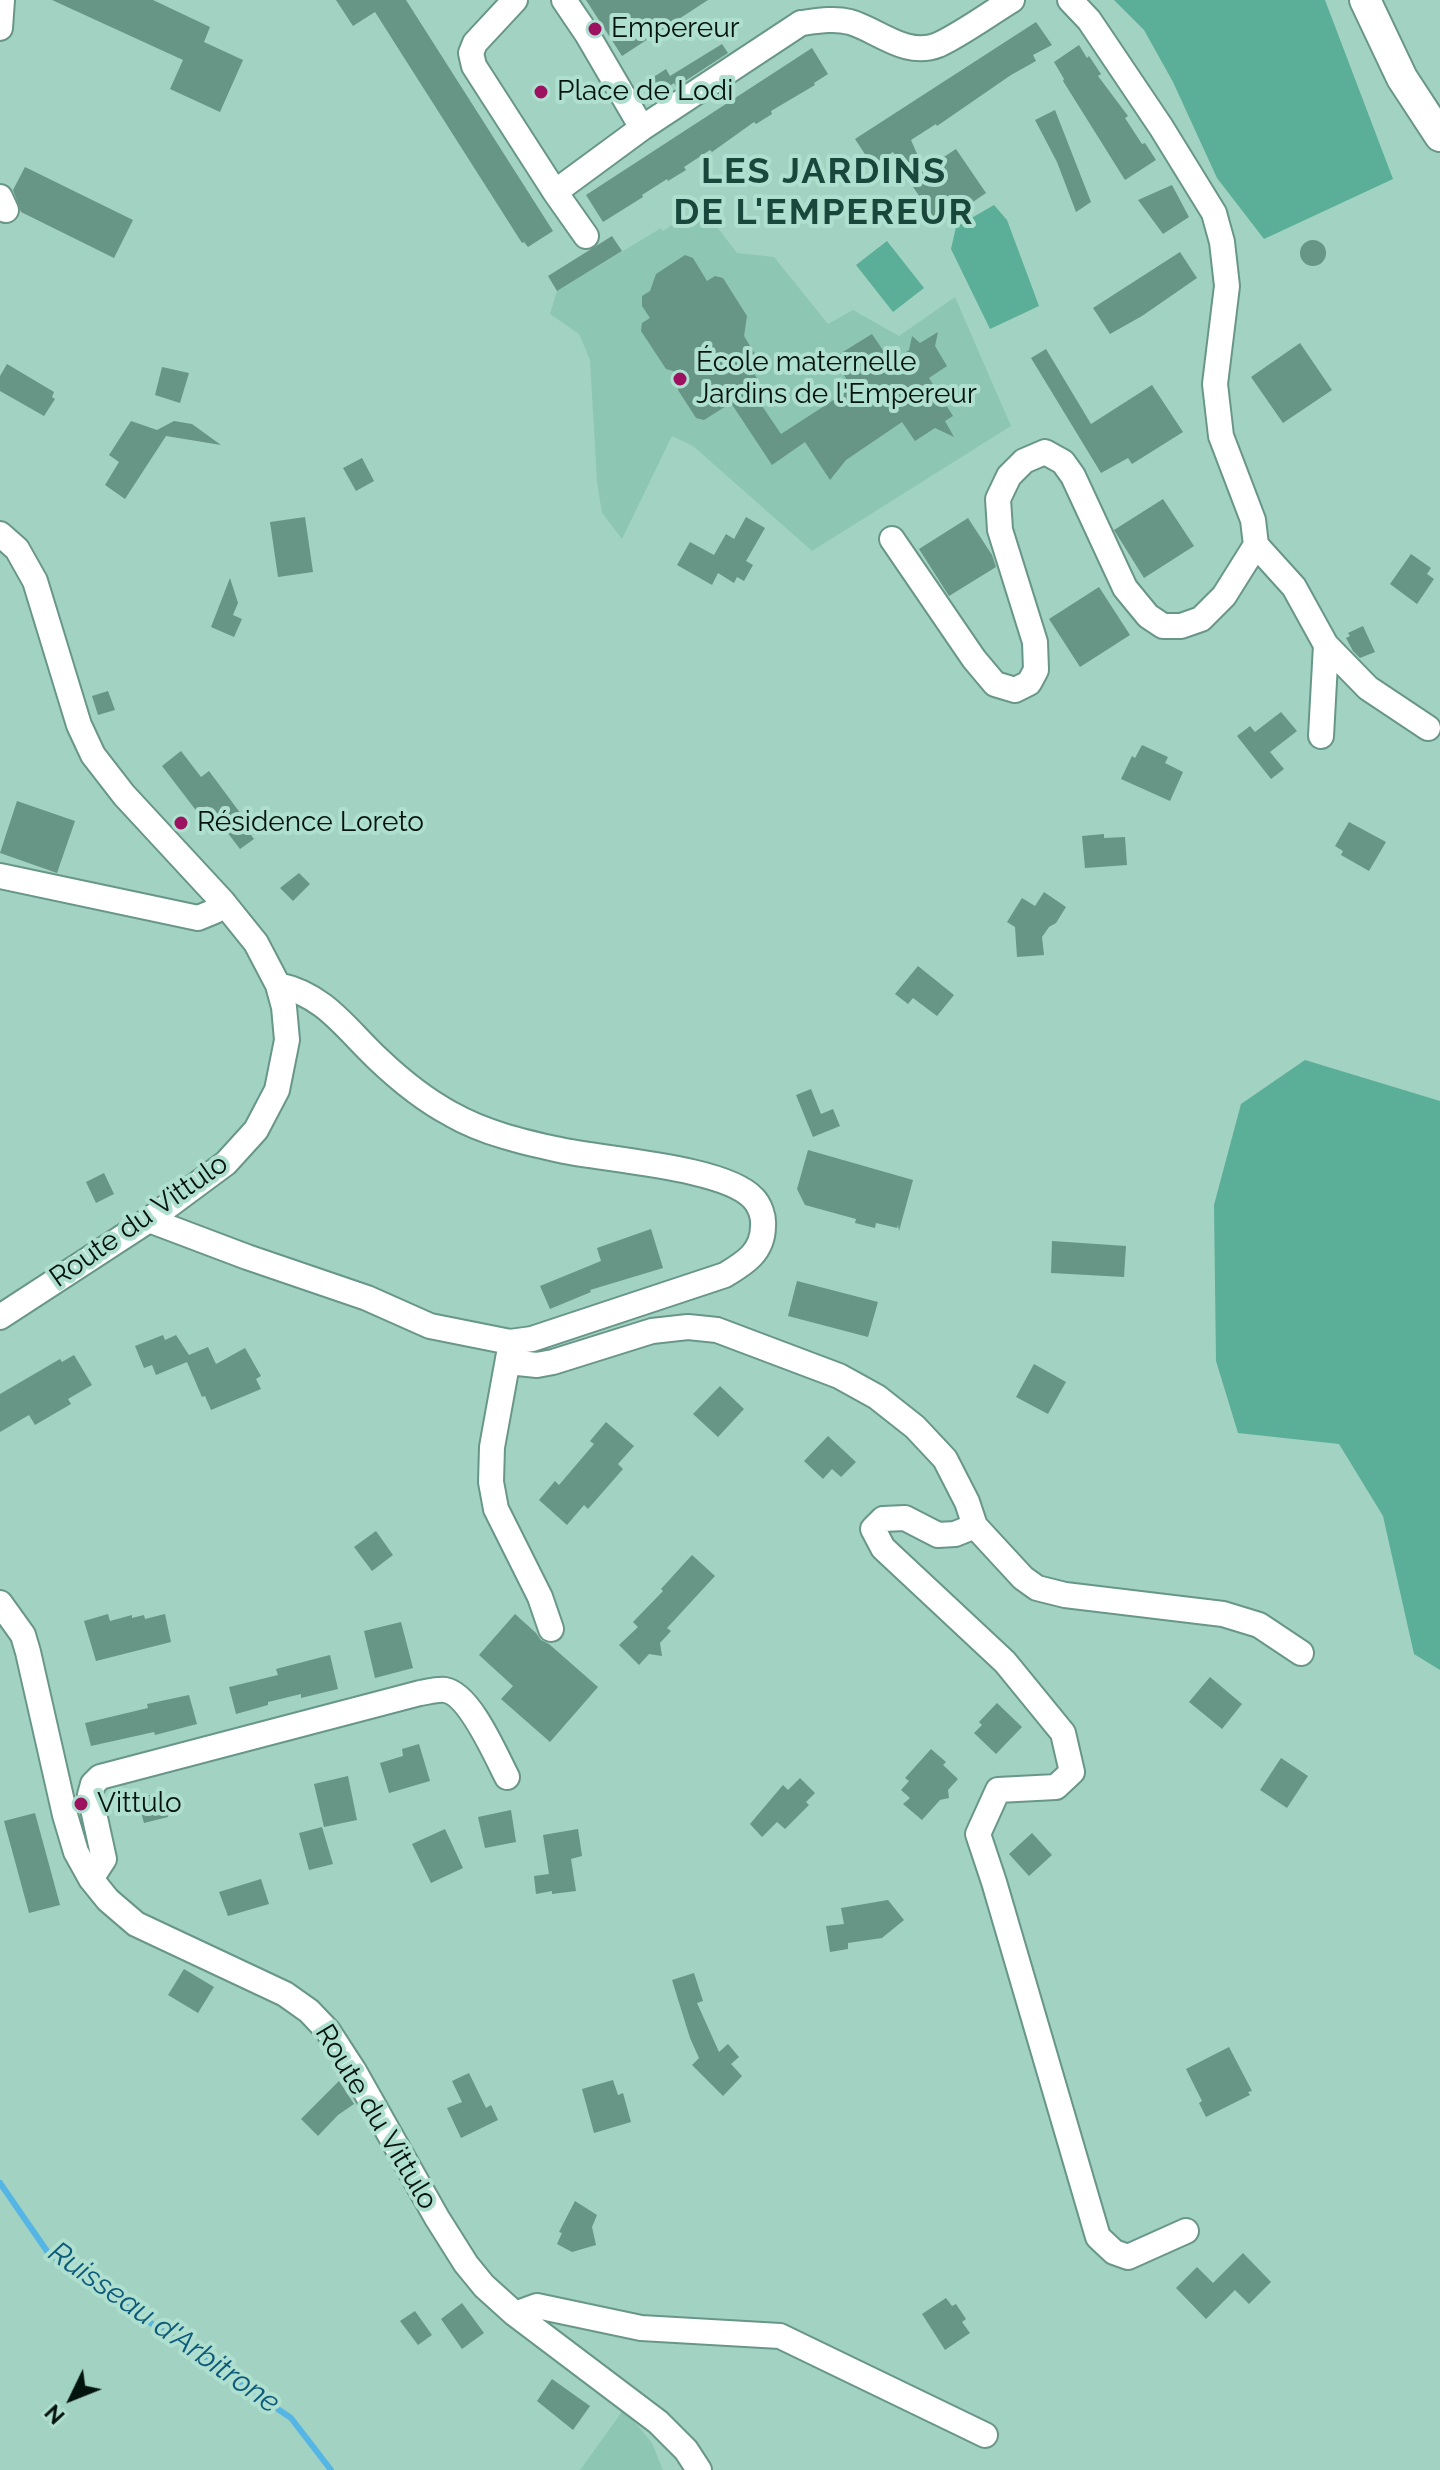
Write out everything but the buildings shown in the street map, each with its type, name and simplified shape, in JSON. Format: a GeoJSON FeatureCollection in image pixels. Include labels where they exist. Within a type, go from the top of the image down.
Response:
{"type":"FeatureCollection","features":[{"type":"Feature","properties":{"kind":"main road"},"geometry":{"type":"LineString","coordinates":[[1365,0],[1402,78],[1440,136]]}},
{"type":"Feature","properties":{"kind":"street"},"geometry":{"type":"LineString","coordinates":[[0,28],[2,0]]}},
{"type":"Feature","properties":{"kind":"street"},"geometry":{"type":"LineString","coordinates":[[515,0],[475,43],[471,53],[474,66],[586,236]]}},
{"type":"Feature","properties":{"kind":"street"},"geometry":{"type":"LineString","coordinates":[[564,0],[642,128]]}},
{"type":"Feature","properties":{"kind":"street"},"geometry":{"type":"LineString","coordinates":[[555,192],[642,128],[801,23],[830,19],[851,22],[899,45],[915,48],[936,46],[1012,0]]}},
{"type":"Feature","properties":{"kind":"street"},"geometry":{"type":"LineString","coordinates":[[1070,0],[1089,20],[1214,213],[1222,242],[1227,286],[1215,384],[1221,436],[1253,520],[1256,545],[1294,587],[1326,645],[1368,688],[1428,728]]}},
{"type":"Feature","properties":{"kind":"street"},"geometry":{"type":"LineString","coordinates":[[892,539],[974,659],[995,684],[1015,690],[1029,683],[1036,670],[1035,642],[1000,530],[998,499],[1009,476],[1024,461],[1045,452],[1063,462],[1073,476],[1125,588],[1148,616],[1163,626],[1181,626],[1201,619],[1224,596],[1256,545]]}},
{"type":"Feature","properties":{"kind":"street","name":"Route du Vittulo"},"geometry":{"type":"LineString","coordinates":[[0,534],[17,549],[35,581],[79,725],[93,755],[124,795],[223,902],[256,943],[278,985],[287,1040],[277,1090],[256,1130],[226,1163],[149,1220],[0,1317]]}},
{"type":"Feature","properties":{"kind":"street"},"geometry":{"type":"LineString","coordinates":[[1321,736],[1326,645]]}},
{"type":"Feature","properties":{"kind":"street"},"geometry":{"type":"LineString","coordinates":[[0,876],[198,918],[215,911],[223,902]]}},
{"type":"Feature","properties":{"kind":"street"},"geometry":{"type":"LineString","coordinates":[[278,985],[318,1000],[380,1061],[420,1095],[452,1115],[508,1138],[563,1151],[681,1170],[727,1182],[753,1198],[764,1217],[763,1235],[757,1251],[745,1264],[725,1275],[532,1339],[509,1352]]}},
{"type":"Feature","properties":{"kind":"street"},"geometry":{"type":"LineString","coordinates":[[149,1220],[367,1298],[430,1326],[509,1352],[537,1365],[652,1331],[688,1327],[717,1330],[741,1338],[839,1376],[877,1397],[915,1427],[945,1459],[967,1502],[975,1526],[1023,1578],[1037,1588],[1065,1595],[1223,1614],[1259,1625],[1301,1653]]}},
{"type":"Feature","properties":{"kind":"street"},"geometry":{"type":"LineString","coordinates":[[509,1352],[492,1447],[491,1482],[496,1509],[540,1597],[551,1629]]}},
{"type":"Feature","properties":{"kind":"street"},"geometry":{"type":"LineString","coordinates":[[975,1526],[955,1534],[938,1535],[905,1518],[883,1519],[873,1529],[883,1548],[1005,1662],[1063,1733],[1072,1772],[1056,1787],[998,1790],[978,1834],[1098,2237],[1114,2252],[1128,2257],[1186,2231]]}},
{"type":"Feature","properties":{"kind":"street","name":"Route du Vittulo"},"geometry":{"type":"LineString","coordinates":[[0,1603],[23,1635],[65,1815],[76,1852],[91,1879],[108,1900],[136,1924],[285,1994],[309,2011],[328,2031],[354,2071],[437,2218],[484,2286],[515,2314],[658,2422],[686,2450],[699,2470]]}},
{"type":"Feature","properties":{"kind":"street"},"geometry":{"type":"LineString","coordinates":[[91,1879],[104,1859],[90,1795],[93,1784],[100,1777],[420,1693],[445,1690],[456,1696],[475,1716],[507,1777]]}},
{"type":"Feature","properties":{"kind":"street"},"geometry":{"type":"LineString","coordinates":[[515,2314],[537,2306],[641,2328],[780,2336],[985,2435]]}},
{"type":"Feature","properties":{"kind":"shaded area"},"geometry":{"type":"Polygon","coordinates":[[[1114,0],[1325,0],[1393,179],[1264,239],[1217,178],[1173,82],[1144,30],[1114,0]]]}},
{"type":"Feature","properties":{"kind":"shaded area"},"geometry":{"type":"Polygon","coordinates":[[[994,205],[1007,220],[1039,306],[990,329],[951,249],[956,227],[994,205]]]}},
{"type":"Feature","properties":{"kind":"shaded area"},"geometry":{"type":"Polygon","coordinates":[[[701,206],[737,253],[774,257],[828,324],[853,310],[899,336],[955,297],[1011,426],[812,551],[693,446],[672,436],[622,539],[602,513],[597,482],[590,360],[579,334],[550,314],[557,291],[701,206]]]}},
{"type":"Feature","properties":{"kind":"shaded area"},"geometry":{"type":"Polygon","coordinates":[[[887,241],[924,288],[893,312],[856,265],[887,241]]]}},
{"type":"Feature","properties":{"kind":"shaded area"},"geometry":{"type":"Polygon","coordinates":[[[1305,1060],[1440,1101],[1440,1670],[1414,1654],[1383,1516],[1339,1444],[1238,1433],[1216,1361],[1214,1205],[1241,1104],[1305,1060]]]}},
{"type":"Feature","properties":{"kind":"shaded area"},"geometry":{"type":"Polygon","coordinates":[[[624,2409],[652,2443],[663,2470],[580,2470],[624,2409]]]}},
{"type":"Feature","properties":{"kind":"waterway","name":"Ruisseau d'Arbitrone"},"geometry":{"type":"LineString","coordinates":[[0,2183],[49,2254],[291,2418],[331,2470]]}},
{"type":"Feature","properties":{"kind":"place","name":"Empereur"},"geometry":{"type":"Point","coordinates":[595,29]}},
{"type":"Feature","properties":{"kind":"place","name":"Place de Lodi"},"geometry":{"type":"Point","coordinates":[541,92]}},
{"type":"Feature","properties":{"kind":"place","name":"École maternelle Jardins de l'Empereur"},"geometry":{"type":"Point","coordinates":[680,379]}},
{"type":"Feature","properties":{"kind":"place","name":"Résidence Loreto"},"geometry":{"type":"Point","coordinates":[181,823]}},
{"type":"Feature","properties":{"kind":"place","name":"Vittulo"},"geometry":{"type":"Point","coordinates":[81,1804]}},
{"type":"Feature","properties":{"kind":"district","name":"LES JARDINS DE L'EMPEREUR"},"geometry":{"type":"Point","coordinates":[824,192]}}]}
